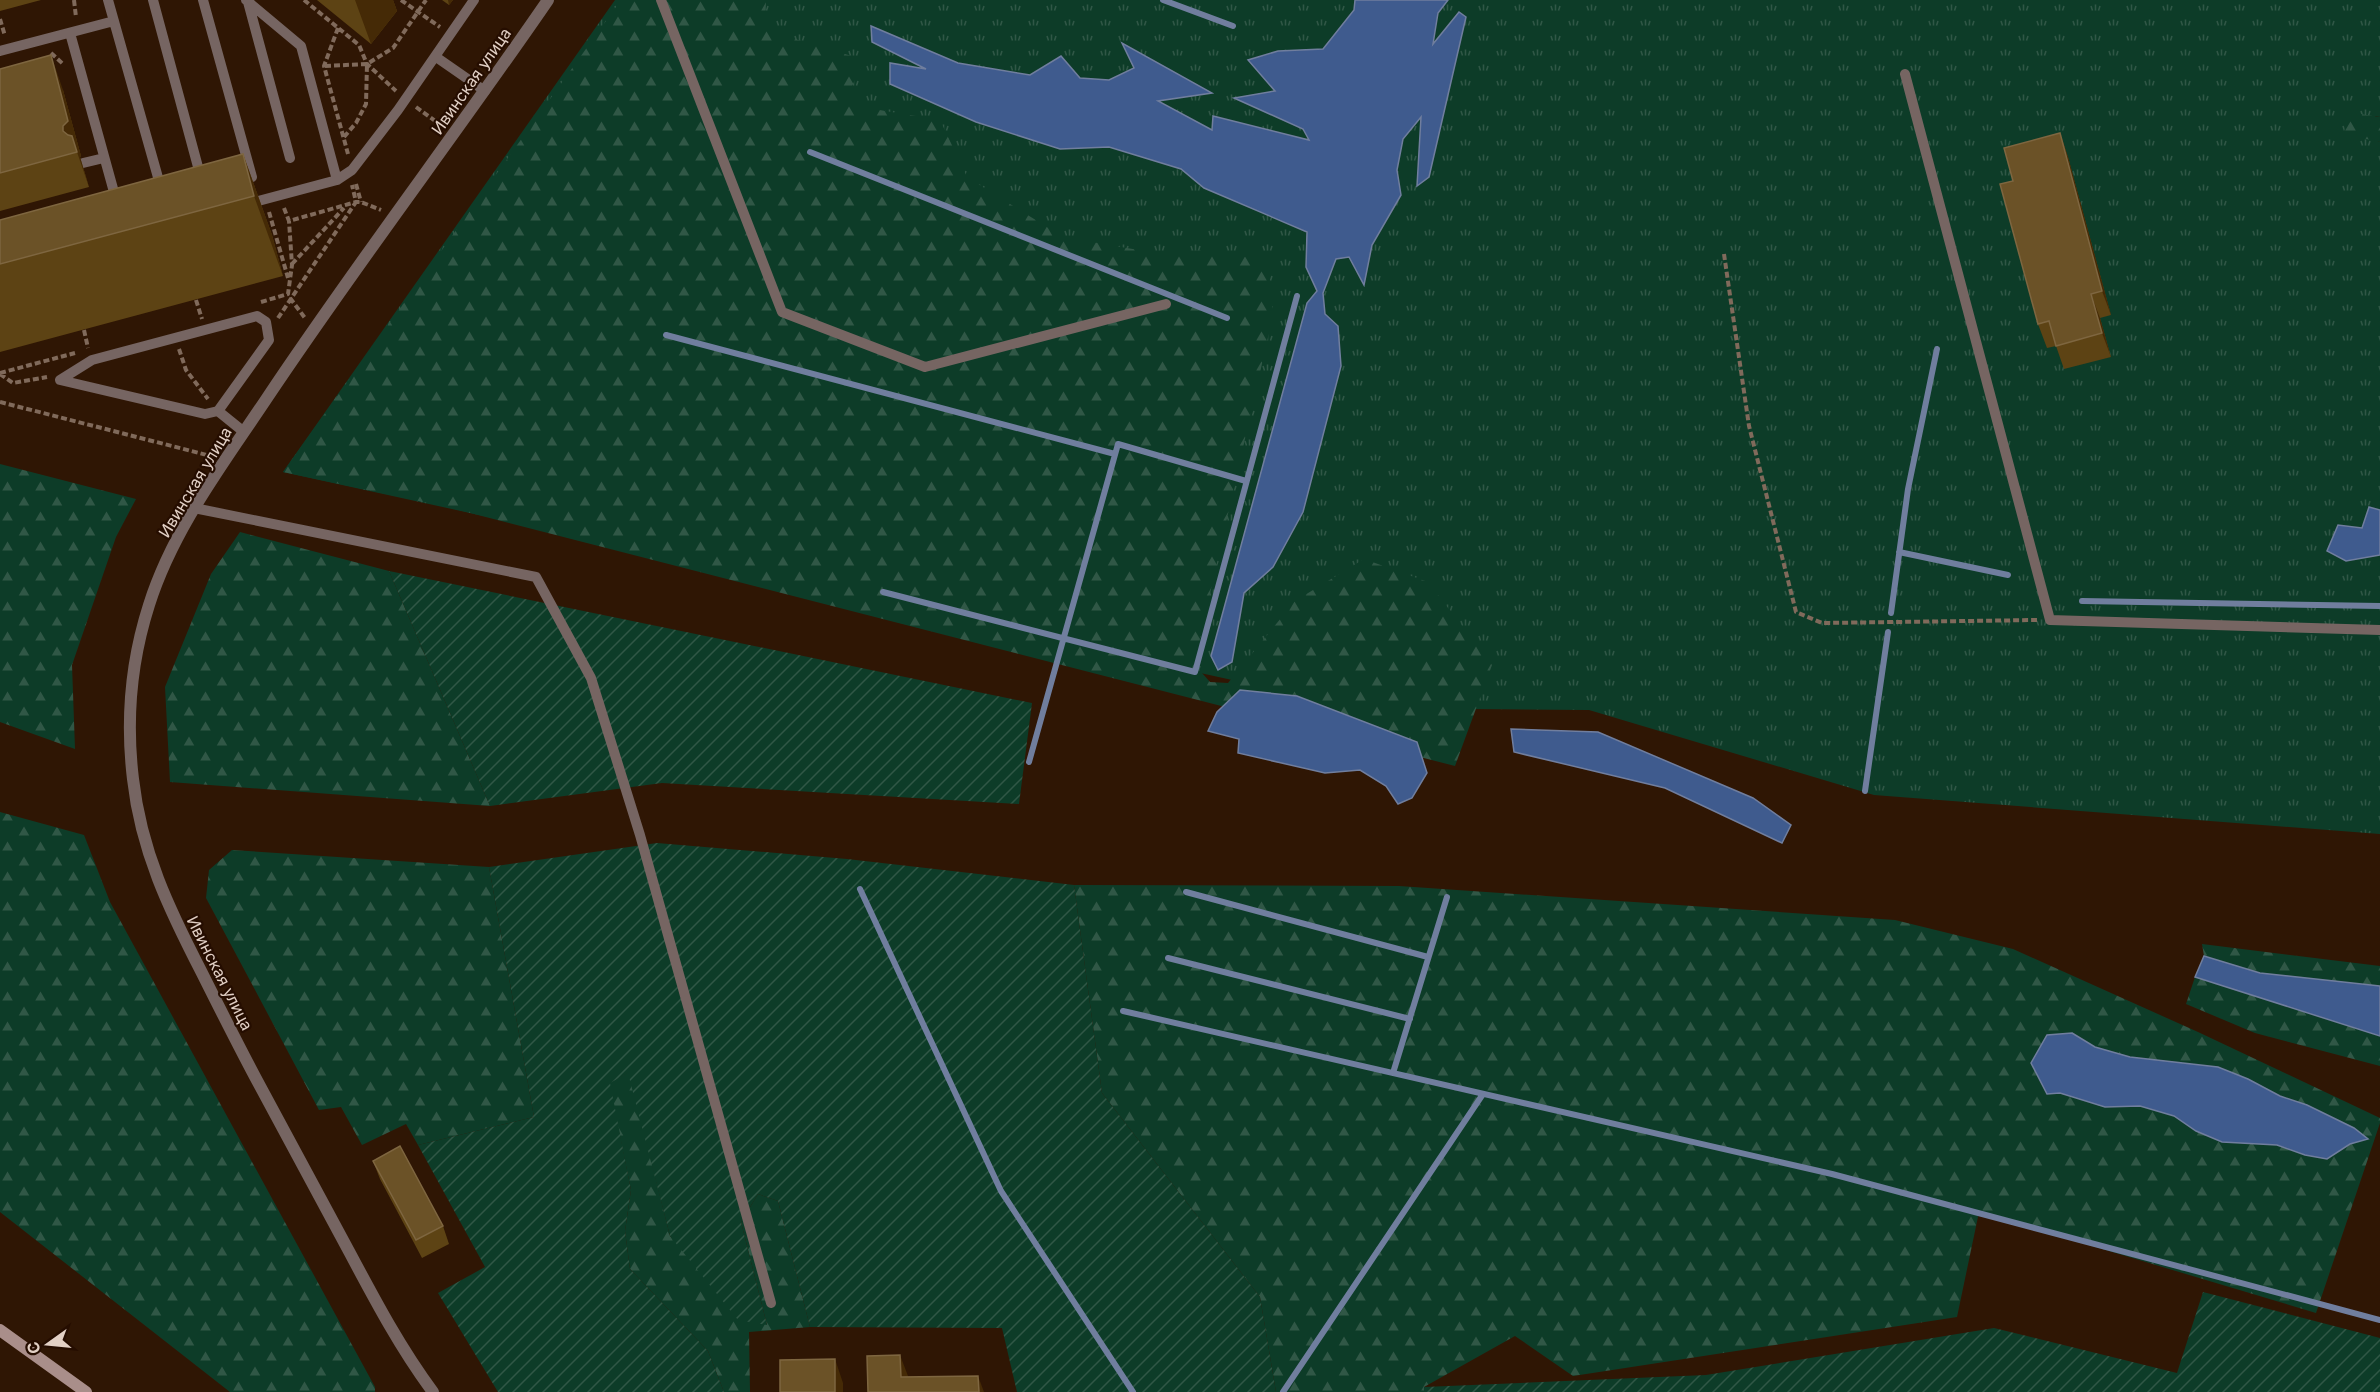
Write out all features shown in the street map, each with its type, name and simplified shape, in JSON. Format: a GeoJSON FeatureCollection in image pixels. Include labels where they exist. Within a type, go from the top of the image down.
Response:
{"type":"FeatureCollection","features":[{"type":"Feature","properties":{"kind":"main road"},"geometry":{"type":"LineString","coordinates":[[0,1330],[86,1392]]}},
{"type":"Feature","properties":{"kind":"street","name":"Ивинская улица"},"geometry":{"type":"LineString","coordinates":[[433,1392],[388,1324],[247,1061],[166,903],[148,855],[139,816],[130,743],[130,709],[136,653],[149,602],[194,508],[286,369],[548,0]]}},
{"type":"Feature","properties":{"kind":"lane"},"geometry":{"type":"LineString","coordinates":[[108,0],[159,180]]}},
{"type":"Feature","properties":{"kind":"lane"},"geometry":{"type":"LineString","coordinates":[[153,0],[204,187]]}},
{"type":"Feature","properties":{"kind":"lane"},"geometry":{"type":"LineString","coordinates":[[203,0],[252,177]]}},
{"type":"Feature","properties":{"kind":"lane"},"geometry":{"type":"LineString","coordinates":[[247,0],[290,158]]}},
{"type":"Feature","properties":{"kind":"lane"},"geometry":{"type":"LineString","coordinates":[[247,0],[301,46],[337,180]]}},
{"type":"Feature","properties":{"kind":"lane"},"geometry":{"type":"LineString","coordinates":[[240,206],[337,180],[352,170],[436,57],[474,0]]}},
{"type":"Feature","properties":{"kind":"lane"},"geometry":{"type":"LineString","coordinates":[[661,0],[782,312],[925,367],[1166,304]]}},
{"type":"Feature","properties":{"kind":"lane"},"geometry":{"type":"LineString","coordinates":[[0,51],[114,21]]}},
{"type":"Feature","properties":{"kind":"lane"},"geometry":{"type":"LineString","coordinates":[[70,33],[121,217]]}},
{"type":"Feature","properties":{"kind":"lane"},"geometry":{"type":"LineString","coordinates":[[436,57],[485,91]]}},
{"type":"Feature","properties":{"kind":"lane"},"geometry":{"type":"LineString","coordinates":[[1905,74],[2050,620],[2380,630]]}},
{"type":"Feature","properties":{"kind":"lane"},"geometry":{"type":"LineString","coordinates":[[83,163],[105,158]]}},
{"type":"Feature","properties":{"kind":"lane"},"geometry":{"type":"LineString","coordinates":[[257,316],[266,322],[269,340],[218,411],[205,414],[60,380],[92,360],[257,316]]}},
{"type":"Feature","properties":{"kind":"lane"},"geometry":{"type":"LineString","coordinates":[[218,411],[244,432]]}},
{"type":"Feature","properties":{"kind":"lane"},"geometry":{"type":"LineString","coordinates":[[194,508],[536,577],[591,678],[640,835],[771,1303]]}},
{"type":"Feature","properties":{"kind":"path"},"geometry":{"type":"LineString","coordinates":[[304,0],[359,45],[367,64],[366,104],[356,123],[342,139]]}},
{"type":"Feature","properties":{"kind":"path"},"geometry":{"type":"LineString","coordinates":[[401,0],[451,34]]}},
{"type":"Feature","properties":{"kind":"path"},"geometry":{"type":"LineString","coordinates":[[322,66],[367,64],[393,48],[426,0]]}},
{"type":"Feature","properties":{"kind":"path"},"geometry":{"type":"LineString","coordinates":[[0,20],[5,37]]}},
{"type":"Feature","properties":{"kind":"path"},"geometry":{"type":"LineString","coordinates":[[268,331],[358,202],[352,170],[322,66],[338,28]]}},
{"type":"Feature","properties":{"kind":"path"},"geometry":{"type":"LineString","coordinates":[[42,40],[43,45],[63,64],[66,75]]}},
{"type":"Feature","properties":{"kind":"path"},"geometry":{"type":"LineString","coordinates":[[53,67],[63,64]]}},
{"type":"Feature","properties":{"kind":"path"},"geometry":{"type":"LineString","coordinates":[[289,221],[358,202],[383,212]]}},
{"type":"Feature","properties":{"kind":"path"},"geometry":{"type":"LineString","coordinates":[[292,265],[345,206]]}},
{"type":"Feature","properties":{"kind":"path"},"geometry":{"type":"LineString","coordinates":[[259,215],[285,207],[289,221],[292,265],[288,294],[308,321]]}},
{"type":"Feature","properties":{"kind":"path"},"geometry":{"type":"LineString","coordinates":[[269,212],[290,282]]}},
{"type":"Feature","properties":{"kind":"path"},"geometry":{"type":"LineString","coordinates":[[1724,254],[1749,426],[1796,612],[1822,623],[2050,620]]}},
{"type":"Feature","properties":{"kind":"path"},"geometry":{"type":"LineString","coordinates":[[256,304],[288,294]]}},
{"type":"Feature","properties":{"kind":"path"},"geometry":{"type":"LineString","coordinates":[[196,300],[201,319]]}},
{"type":"Feature","properties":{"kind":"path"},"geometry":{"type":"LineString","coordinates":[[192,322],[212,316]]}},
{"type":"Feature","properties":{"kind":"path"},"geometry":{"type":"LineString","coordinates":[[84,330],[89,349]]}},
{"type":"Feature","properties":{"kind":"path"},"geometry":{"type":"LineString","coordinates":[[175,338],[186,370],[218,411]]}},
{"type":"Feature","properties":{"kind":"path"},"geometry":{"type":"LineString","coordinates":[[0,374],[99,346]]}},
{"type":"Feature","properties":{"kind":"path"},"geometry":{"type":"LineString","coordinates":[[0,374],[13,383],[49,377],[60,380]]}},
{"type":"Feature","properties":{"kind":"path"},"geometry":{"type":"LineString","coordinates":[[0,402],[207,454]]}},
{"type":"Feature","properties":{"kind":"green space"},"geometry":{"type":"Polygon","coordinates":[[[615,0],[2380,0],[2380,117],[2375,116],[2375,140],[2380,142],[2380,834],[1874,795],[1589,710],[1360,708],[283,472],[615,0]]]}},
{"type":"Feature","properties":{"kind":"green space"},"geometry":{"type":"Polygon","coordinates":[[[621,0],[766,0],[765,30],[865,60],[843,104],[940,120],[967,177],[1063,237],[1150,252],[1219,250],[1268,263],[1273,315],[1194,664],[1210,682],[1228,683],[1295,601],[1364,559],[1428,582],[1492,665],[1455,766],[447,507],[283,472],[621,0]]]}},
{"type":"Feature","properties":{"kind":"green space"},"geometry":{"type":"Polygon","coordinates":[[[2347,112],[2380,117],[2380,142],[2344,134],[2347,112]]]}},
{"type":"Feature","properties":{"kind":"green space"},"geometry":{"type":"Polygon","coordinates":[[[0,464],[136,499],[116,537],[72,665],[75,749],[0,722],[0,464]]]}},
{"type":"Feature","properties":{"kind":"green space"},"geometry":{"type":"Polygon","coordinates":[[[240,532],[389,571],[490,806],[170,782],[165,687],[211,574],[240,532]]]}},
{"type":"Feature","properties":{"kind":"green space"},"geometry":{"type":"Polygon","coordinates":[[[389,571],[1032,703],[1019,804],[662,783],[490,806],[389,571]]]}},
{"type":"Feature","properties":{"kind":"green space"},"geometry":{"type":"Polygon","coordinates":[[[0,812],[84,835],[110,902],[375,1387],[375,1392],[230,1392],[0,1212],[0,812]]]}},
{"type":"Feature","properties":{"kind":"green space"},"geometry":{"type":"Polygon","coordinates":[[[657,843],[847,859],[1074,885],[1102,1093],[1260,1297],[1276,1392],[1017,1392],[1002,1328],[810,1327],[778,1201],[758,1194],[741,1222],[767,1325],[738,1320],[670,1236],[628,1073],[610,1083],[631,1190],[625,1231],[630,1269],[708,1351],[724,1392],[498,1392],[438,1293],[485,1267],[418,1145],[534,1117],[489,867],[657,843]]]}},
{"type":"Feature","properties":{"kind":"green space"},"geometry":{"type":"Polygon","coordinates":[[[232,850],[489,867],[534,1117],[418,1145],[406,1124],[362,1145],[341,1107],[319,1110],[206,898],[209,870],[232,850]]]}},
{"type":"Feature","properties":{"kind":"green space"},"geometry":{"type":"Polygon","coordinates":[[[1074,885],[1399,886],[1895,920],[2013,949],[2198,1032],[2380,1118],[2380,1123],[2316,1313],[1979,1212],[1957,1317],[1573,1376],[1515,1336],[1424,1387],[1424,1392],[1276,1392],[1260,1297],[1102,1093],[1074,885]],[[2072,1033],[2060,1093],[2105,1107],[2140,1106],[2174,1116],[2196,1131],[2222,1142],[2277,1145],[2305,1155],[2327,1159],[2351,1144],[2307,1105],[2280,1096],[2248,1079],[2218,1067],[2130,1057],[2095,1047],[2072,1033]]]}},
{"type":"Feature","properties":{"kind":"green space"},"geometry":{"type":"Polygon","coordinates":[[[2202,944],[2380,966],[2380,986],[2260,973],[2204,956],[2202,944]]]}},
{"type":"Feature","properties":{"kind":"green space"},"geometry":{"type":"Polygon","coordinates":[[[2195,977],[2380,1036],[2380,1066],[2255,1033],[2186,1004],[2195,977]]]}},
{"type":"Feature","properties":{"kind":"green space"},"geometry":{"type":"Polygon","coordinates":[[[629,1072],[670,1236],[767,1325],[741,1222],[758,1194],[778,1201],[810,1327],[749,1332],[750,1392],[724,1392],[708,1351],[630,1269],[625,1231],[631,1190],[609,1083],[629,1072]]]}},
{"type":"Feature","properties":{"kind":"green space"},"geometry":{"type":"Polygon","coordinates":[[[2203,1292],[2380,1338],[2380,1392],[1424,1392],[1424,1387],[1706,1375],[1994,1328],[2177,1373],[2203,1292]]]}},
{"type":"Feature","properties":{"kind":"water"},"geometry":{"type":"Polygon","coordinates":[[[1355,0],[1448,0],[1438,13],[1433,44],[1459,12],[1466,17],[1429,177],[1417,186],[1421,117],[1403,139],[1397,170],[1401,195],[1372,245],[1364,285],[1349,257],[1336,259],[1323,293],[1325,314],[1338,326],[1341,366],[1303,512],[1273,567],[1244,593],[1232,662],[1218,670],[1211,656],[1307,303],[1317,291],[1306,267],[1307,232],[1204,188],[1181,169],[1109,147],[1060,149],[976,122],[890,84],[890,63],[926,69],[872,42],[871,26],[958,63],[1030,75],[1061,56],[1080,78],[1109,80],[1134,68],[1122,43],[1212,93],[1158,101],[1212,130],[1213,116],[1309,140],[1303,129],[1234,98],[1275,91],[1248,60],[1278,51],[1323,49],[1354,10],[1355,0]]]}},
{"type":"Feature","properties":{"kind":"water"},"geometry":{"type":"Polygon","coordinates":[[[2369,507],[2380,510],[2380,555],[2346,561],[2327,551],[2338,525],[2362,528],[2369,507]]]}},
{"type":"Feature","properties":{"kind":"water"},"geometry":{"type":"Polygon","coordinates":[[[1240,690],[1297,696],[1417,742],[1427,773],[1412,798],[1398,804],[1386,786],[1360,770],[1325,773],[1238,753],[1239,739],[1208,731],[1217,712],[1240,690]]]}},
{"type":"Feature","properties":{"kind":"water"},"geometry":{"type":"Polygon","coordinates":[[[1511,729],[1598,732],[1753,798],[1791,825],[1782,843],[1665,788],[1514,752],[1511,729]]]}},
{"type":"Feature","properties":{"kind":"water"},"geometry":{"type":"Polygon","coordinates":[[[2204,956],[2260,973],[2380,986],[2380,1036],[2195,977],[2204,956]]]}},
{"type":"Feature","properties":{"kind":"water"},"geometry":{"type":"Polygon","coordinates":[[[2072,1033],[2095,1047],[2130,1057],[2218,1067],[2248,1079],[2280,1096],[2307,1105],[2354,1128],[2368,1139],[2350,1144],[2327,1159],[2305,1155],[2277,1145],[2222,1142],[2196,1131],[2174,1116],[2140,1106],[2105,1107],[2060,1093],[2047,1094],[2031,1063],[2047,1035],[2072,1033]]]}},
{"type":"Feature","properties":{"kind":"building"},"geometry":{"type":"Polygon","coordinates":[[[51,55],[68,121],[63,126],[63,131],[72,136],[77,152],[0,173],[0,69],[51,55]]]}},
{"type":"Feature","properties":{"kind":"building"},"geometry":{"type":"Polygon","coordinates":[[[2060,133],[2102,291],[2091,294],[2102,333],[2056,346],[2049,321],[2038,324],[2000,184],[2013,181],[2004,148],[2060,133]]]}},
{"type":"Feature","properties":{"kind":"building"},"geometry":{"type":"Polygon","coordinates":[[[243,154],[254,196],[0,264],[0,220],[243,154]]]}},
{"type":"Feature","properties":{"kind":"building"},"geometry":{"type":"Polygon","coordinates":[[[400,1146],[443,1226],[416,1240],[373,1161],[400,1146]]]}},
{"type":"Feature","properties":{"kind":"building"},"geometry":{"type":"Polygon","coordinates":[[[900,1355],[901,1377],[978,1376],[979,1392],[868,1392],[867,1356],[900,1355]]]}},
{"type":"Feature","properties":{"kind":"building"},"geometry":{"type":"Polygon","coordinates":[[[835,1359],[835,1392],[780,1392],[780,1360],[835,1359]]]}},
{"type":"Feature","properties":{"kind":"waterway"},"geometry":{"type":"LineString","coordinates":[[1163,0],[1233,26]]}},
{"type":"Feature","properties":{"kind":"waterway"},"geometry":{"type":"LineString","coordinates":[[810,152],[1227,318]]}},
{"type":"Feature","properties":{"kind":"waterway"},"geometry":{"type":"LineString","coordinates":[[883,592],[1195,672],[1297,296]]}},
{"type":"Feature","properties":{"kind":"waterway"},"geometry":{"type":"LineString","coordinates":[[666,335],[1115,454]]}},
{"type":"Feature","properties":{"kind":"waterway"},"geometry":{"type":"LineString","coordinates":[[1891,613],[1908,489],[1937,349]]}},
{"type":"Feature","properties":{"kind":"waterway"},"geometry":{"type":"LineString","coordinates":[[1029,762],[1118,444],[1246,481]]}},
{"type":"Feature","properties":{"kind":"waterway"},"geometry":{"type":"LineString","coordinates":[[1899,552],[2008,575]]}},
{"type":"Feature","properties":{"kind":"waterway"},"geometry":{"type":"LineString","coordinates":[[2082,601],[2380,606]]}},
{"type":"Feature","properties":{"kind":"waterway"},"geometry":{"type":"LineString","coordinates":[[1865,791],[1888,632]]}},
{"type":"Feature","properties":{"kind":"waterway"},"geometry":{"type":"LineString","coordinates":[[860,889],[1001,1191],[1133,1392]]}},
{"type":"Feature","properties":{"kind":"waterway"},"geometry":{"type":"LineString","coordinates":[[1186,892],[1428,957]]}},
{"type":"Feature","properties":{"kind":"waterway"},"geometry":{"type":"LineString","coordinates":[[1393,1073],[1447,897]]}},
{"type":"Feature","properties":{"kind":"waterway"},"geometry":{"type":"LineString","coordinates":[[1168,958],[1410,1019]]}},
{"type":"Feature","properties":{"kind":"waterway"},"geometry":{"type":"LineString","coordinates":[[1123,1011],[1832,1174],[2380,1320]]}},
{"type":"Feature","properties":{"kind":"waterway"},"geometry":{"type":"LineString","coordinates":[[1283,1392],[1483,1094]]}}]}
